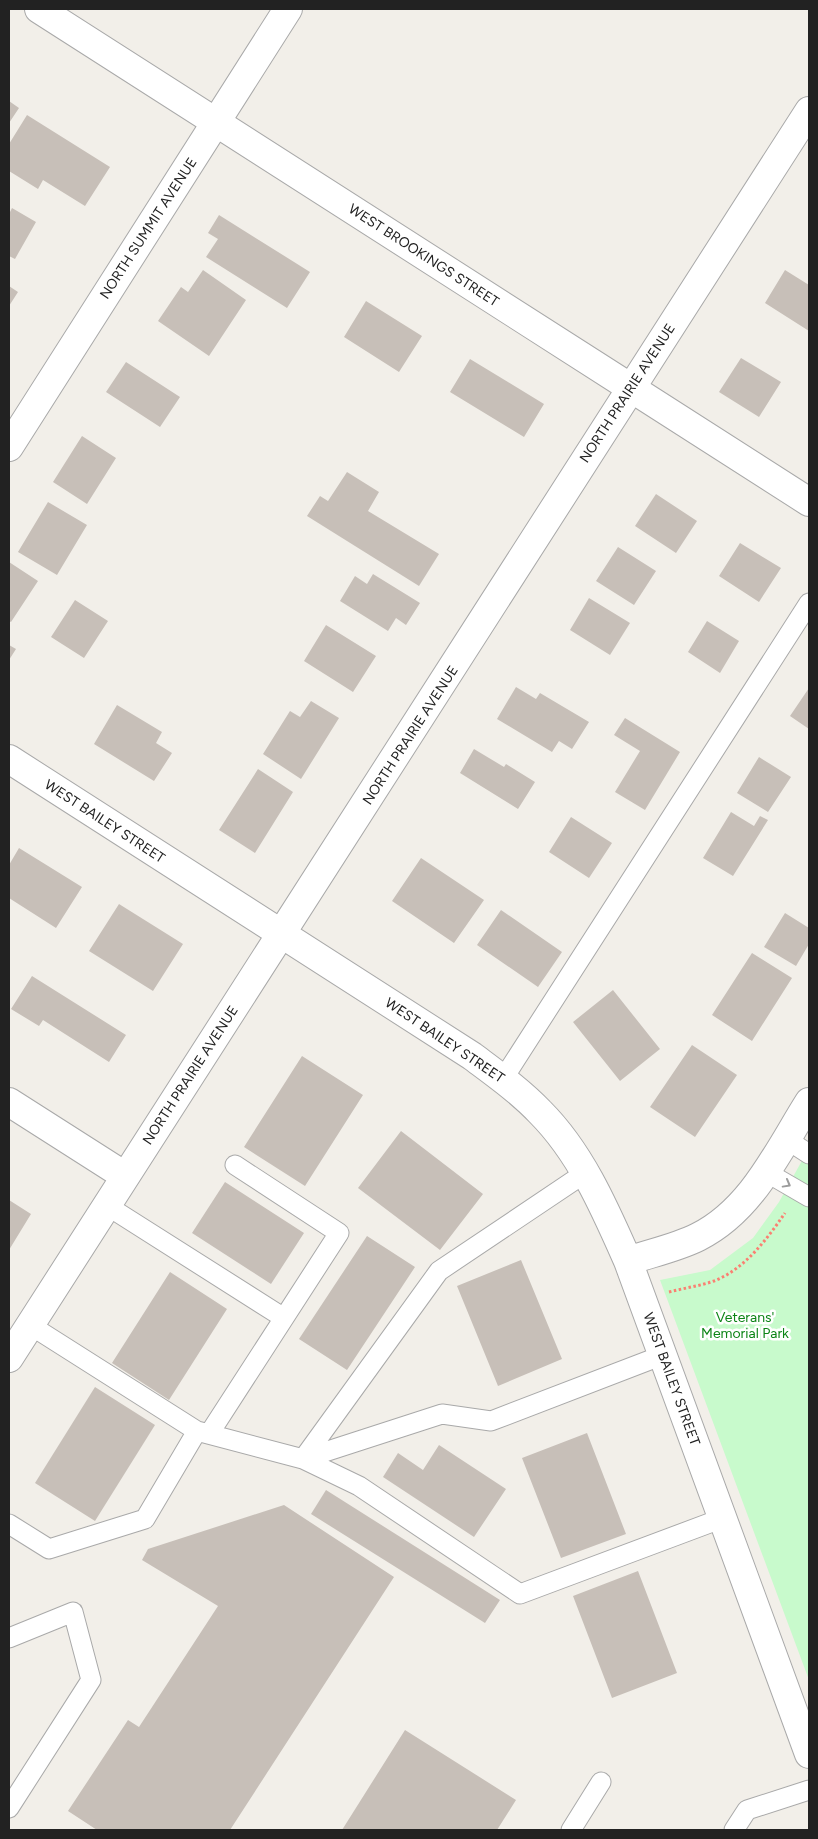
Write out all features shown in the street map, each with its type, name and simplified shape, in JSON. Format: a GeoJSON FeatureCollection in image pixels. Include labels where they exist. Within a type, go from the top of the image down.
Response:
{"type":"FeatureCollection","features":[{"type":"Feature","properties":{"kind":"street","name":"WEST BROOKINGS STREET"},"geometry":{"type":"LineString","coordinates":[[39,9],[809,502]]}},
{"type":"Feature","properties":{"kind":"street","name":"NORTH SUMMIT AVENUE"},"geometry":{"type":"LineString","coordinates":[[9,447],[288,9]]}},
{"type":"Feature","properties":{"kind":"street","name":"NORTH PRAIRIE AVENUE"},"geometry":{"type":"LineString","coordinates":[[10,1352],[30,1325],[283,934],[809,111]]}},
{"type":"Feature","properties":{"kind":"street","name":"WEST BAILEY STREET"},"geometry":{"type":"LineString","coordinates":[[9,759],[472,1056],[503,1079],[542,1113],[562,1138],[585,1173],[606,1210],[628,1261],[809,1754]]}},
{"type":"Feature","properties":{"kind":"street"},"geometry":{"type":"LineString","coordinates":[[9,1102],[125,1176]]}},
{"type":"Feature","properties":{"kind":"street"},"geometry":{"type":"LineString","coordinates":[[628,1261],[696,1238],[711,1230],[740,1205],[766,1172],[809,1102]]}},
{"type":"Feature","properties":{"kind":"lane"},"geometry":{"type":"LineString","coordinates":[[503,1079],[809,603]]}},
{"type":"Feature","properties":{"kind":"lane"},"geometry":{"type":"LineString","coordinates":[[786,1139],[809,1154]]}},
{"type":"Feature","properties":{"kind":"lane"},"geometry":{"type":"LineString","coordinates":[[9,1524],[50,1549],[144,1519],[284,1318],[339,1233],[235,1166]]}},
{"type":"Feature","properties":{"kind":"lane"},"geometry":{"type":"LineString","coordinates":[[766,1172],[805,1194]]}},
{"type":"Feature","properties":{"kind":"lane"},"geometry":{"type":"LineString","coordinates":[[302,1459],[439,1271],[585,1173]]}},
{"type":"Feature","properties":{"kind":"lane"},"geometry":{"type":"LineString","coordinates":[[106,1205],[284,1318]]}},
{"type":"Feature","properties":{"kind":"lane"},"geometry":{"type":"LineString","coordinates":[[30,1325],[203,1432],[302,1459],[359,1486],[520,1594],[723,1518]]}},
{"type":"Feature","properties":{"kind":"lane"},"geometry":{"type":"LineString","coordinates":[[302,1459],[442,1414],[491,1421],[663,1355]]}},
{"type":"Feature","properties":{"kind":"lane"},"geometry":{"type":"LineString","coordinates":[[9,1638],[73,1612],[91,1680],[9,1808]]}},
{"type":"Feature","properties":{"kind":"lane"},"geometry":{"type":"LineString","coordinates":[[571,1830],[601,1782]]}},
{"type":"Feature","properties":{"kind":"lane"},"geometry":{"type":"LineString","coordinates":[[734,1830],[747,1810],[809,1790]]}},
{"type":"Feature","properties":{"kind":"path"},"geometry":{"type":"LineString","coordinates":[[642,1299],[715,1280],[737,1268],[768,1238],[805,1194]]}},
{"type":"Feature","properties":{"kind":"green space","name":"Veterans' Memorial Park"},"geometry":{"type":"Polygon","coordinates":[[[809,1148],[809,1680],[660,1280],[710,1270],[753,1238],[779,1202],[809,1148]]]}},
{"type":"Feature","properties":{"kind":"building"},"geometry":{"type":"Polygon","coordinates":[[[9,101],[19,108],[9,123],[9,101]]]}},
{"type":"Feature","properties":{"kind":"building"},"geometry":{"type":"Polygon","coordinates":[[[27,115],[110,167],[85,206],[43,180],[38,189],[9,171],[9,144],[27,115]]]}},
{"type":"Feature","properties":{"kind":"building"},"geometry":{"type":"Polygon","coordinates":[[[12,208],[36,222],[15,259],[9,256],[9,214],[12,208]]]}},
{"type":"Feature","properties":{"kind":"building"},"geometry":{"type":"Polygon","coordinates":[[[219,215],[310,272],[287,308],[206,257],[218,239],[208,233],[219,215]]]}},
{"type":"Feature","properties":{"kind":"building"},"geometry":{"type":"Polygon","coordinates":[[[203,270],[246,300],[209,356],[158,321],[181,287],[188,292],[203,270]]]}},
{"type":"Feature","properties":{"kind":"building"},"geometry":{"type":"Polygon","coordinates":[[[785,270],[809,285],[809,331],[765,303],[785,270]]]}},
{"type":"Feature","properties":{"kind":"building"},"geometry":{"type":"Polygon","coordinates":[[[9,286],[18,292],[9,306],[9,286]]]}},
{"type":"Feature","properties":{"kind":"building"},"geometry":{"type":"Polygon","coordinates":[[[366,301],[422,336],[399,372],[344,337],[366,301]]]}},
{"type":"Feature","properties":{"kind":"building"},"geometry":{"type":"Polygon","coordinates":[[[741,358],[781,382],[759,417],[719,392],[741,358]]]}},
{"type":"Feature","properties":{"kind":"building"},"geometry":{"type":"Polygon","coordinates":[[[470,359],[544,404],[524,437],[450,392],[470,359]]]}},
{"type":"Feature","properties":{"kind":"building"},"geometry":{"type":"Polygon","coordinates":[[[126,362],[180,397],[160,427],[106,392],[126,362]]]}},
{"type":"Feature","properties":{"kind":"building"},"geometry":{"type":"Polygon","coordinates":[[[82,436],[116,458],[87,504],[53,482],[82,436]]]}},
{"type":"Feature","properties":{"kind":"building"},"geometry":{"type":"Polygon","coordinates":[[[347,472],[379,492],[368,511],[439,554],[419,586],[307,516],[320,496],[328,501],[347,472]]]}},
{"type":"Feature","properties":{"kind":"building"},"geometry":{"type":"Polygon","coordinates":[[[656,494],[697,521],[676,553],[635,526],[656,494]]]}},
{"type":"Feature","properties":{"kind":"building"},"geometry":{"type":"Polygon","coordinates":[[[48,502],[87,525],[57,575],[18,552],[48,502]]]}},
{"type":"Feature","properties":{"kind":"building"},"geometry":{"type":"Polygon","coordinates":[[[740,543],[781,568],[759,602],[719,576],[740,543]]]}},
{"type":"Feature","properties":{"kind":"building"},"geometry":{"type":"Polygon","coordinates":[[[618,547],[656,571],[634,605],[596,581],[618,547]]]}},
{"type":"Feature","properties":{"kind":"building"},"geometry":{"type":"Polygon","coordinates":[[[9,562],[38,581],[11,622],[9,621],[9,562]]]}},
{"type":"Feature","properties":{"kind":"building"},"geometry":{"type":"Polygon","coordinates":[[[373,574],[420,603],[406,625],[396,618],[388,631],[340,601],[355,576],[367,584],[373,574]]]}},
{"type":"Feature","properties":{"kind":"building"},"geometry":{"type":"Polygon","coordinates":[[[589,598],[630,623],[610,655],[570,630],[589,598]]]}},
{"type":"Feature","properties":{"kind":"building"},"geometry":{"type":"Polygon","coordinates":[[[75,600],[108,621],[84,658],[51,637],[75,600]]]}},
{"type":"Feature","properties":{"kind":"building"},"geometry":{"type":"Polygon","coordinates":[[[707,621],[739,641],[720,673],[688,652],[707,621]]]}},
{"type":"Feature","properties":{"kind":"building"},"geometry":{"type":"Polygon","coordinates":[[[326,625],[376,656],[353,692],[304,661],[326,625]]]}},
{"type":"Feature","properties":{"kind":"building"},"geometry":{"type":"Polygon","coordinates":[[[9,645],[16,649],[9,660],[9,645]]]}},
{"type":"Feature","properties":{"kind":"building"},"geometry":{"type":"Polygon","coordinates":[[[516,687],[536,699],[540,693],[589,722],[572,749],[559,741],[552,752],[497,719],[516,687]]]}},
{"type":"Feature","properties":{"kind":"building"},"geometry":{"type":"Polygon","coordinates":[[[809,688],[809,729],[790,716],[809,688]]]}},
{"type":"Feature","properties":{"kind":"building"},"geometry":{"type":"Polygon","coordinates":[[[311,701],[339,718],[301,779],[263,754],[290,711],[300,717],[311,701]]]}},
{"type":"Feature","properties":{"kind":"building"},"geometry":{"type":"Polygon","coordinates":[[[117,705],[162,732],[156,743],[172,753],[154,781],[94,744],[117,705]]]}},
{"type":"Feature","properties":{"kind":"building"},"geometry":{"type":"Polygon","coordinates":[[[625,718],[680,752],[645,810],[615,792],[640,751],[614,735],[625,718]]]}},
{"type":"Feature","properties":{"kind":"building"},"geometry":{"type":"Polygon","coordinates":[[[474,749],[504,767],[506,764],[535,782],[518,809],[460,773],[474,749]]]}},
{"type":"Feature","properties":{"kind":"building"},"geometry":{"type":"Polygon","coordinates":[[[759,757],[791,777],[768,812],[737,793],[759,757]]]}},
{"type":"Feature","properties":{"kind":"building"},"geometry":{"type":"Polygon","coordinates":[[[258,769],[293,792],[255,853],[219,830],[258,769]]]}},
{"type":"Feature","properties":{"kind":"building"},"geometry":{"type":"Polygon","coordinates":[[[731,812],[754,826],[760,816],[768,820],[733,876],[703,858],[731,812]]]}},
{"type":"Feature","properties":{"kind":"building"},"geometry":{"type":"Polygon","coordinates":[[[571,817],[612,843],[589,878],[549,852],[571,817]]]}},
{"type":"Feature","properties":{"kind":"building"},"geometry":{"type":"Polygon","coordinates":[[[19,848],[82,887],[56,928],[9,898],[9,865],[19,848]]]}},
{"type":"Feature","properties":{"kind":"building"},"geometry":{"type":"Polygon","coordinates":[[[421,858],[484,900],[454,943],[392,901],[421,858]]]}},
{"type":"Feature","properties":{"kind":"building"},"geometry":{"type":"Polygon","coordinates":[[[119,904],[183,944],[153,991],[89,951],[119,904]]]}},
{"type":"Feature","properties":{"kind":"building"},"geometry":{"type":"Polygon","coordinates":[[[501,910],[562,952],[538,987],[477,945],[501,910]]]}},
{"type":"Feature","properties":{"kind":"building"},"geometry":{"type":"Polygon","coordinates":[[[785,913],[809,928],[809,944],[796,966],[764,947],[785,913]]]}},
{"type":"Feature","properties":{"kind":"building"},"geometry":{"type":"Polygon","coordinates":[[[752,953],[792,978],[752,1041],[712,1015],[752,953]]]}},
{"type":"Feature","properties":{"kind":"building"},"geometry":{"type":"Polygon","coordinates":[[[32,976],[126,1035],[109,1062],[43,1020],[39,1026],[11,1009],[32,976]]]}},
{"type":"Feature","properties":{"kind":"building"},"geometry":{"type":"Polygon","coordinates":[[[613,990],[660,1049],[620,1081],[573,1022],[613,990]]]}},
{"type":"Feature","properties":{"kind":"building"},"geometry":{"type":"Polygon","coordinates":[[[692,1045],[737,1075],[695,1137],[650,1107],[692,1045]]]}},
{"type":"Feature","properties":{"kind":"building"},"geometry":{"type":"Polygon","coordinates":[[[302,1056],[363,1095],[305,1186],[244,1147],[302,1056]]]}},
{"type":"Feature","properties":{"kind":"building"},"geometry":{"type":"Polygon","coordinates":[[[401,1131],[483,1194],[440,1250],[358,1188],[401,1131]]]}},
{"type":"Feature","properties":{"kind":"building"},"geometry":{"type":"Polygon","coordinates":[[[225,1182],[304,1233],[271,1284],[192,1233],[225,1182]]]}},
{"type":"Feature","properties":{"kind":"building"},"geometry":{"type":"Polygon","coordinates":[[[9,1200],[31,1214],[9,1250],[9,1200]]]}},
{"type":"Feature","properties":{"kind":"building"},"geometry":{"type":"Polygon","coordinates":[[[367,1236],[415,1267],[347,1370],[299,1339],[367,1236]]]}},
{"type":"Feature","properties":{"kind":"building"},"geometry":{"type":"Polygon","coordinates":[[[521,1260],[562,1359],[498,1386],[457,1286],[521,1260]]]}},
{"type":"Feature","properties":{"kind":"building"},"geometry":{"type":"Polygon","coordinates":[[[170,1272],[227,1309],[169,1400],[112,1363],[170,1272]]]}},
{"type":"Feature","properties":{"kind":"building"},"geometry":{"type":"Polygon","coordinates":[[[95,1387],[155,1425],[95,1521],[35,1483],[95,1387]]]}},
{"type":"Feature","properties":{"kind":"building"},"geometry":{"type":"Polygon","coordinates":[[[587,1433],[626,1534],[561,1558],[522,1458],[587,1433]]]}},
{"type":"Feature","properties":{"kind":"building"},"geometry":{"type":"Polygon","coordinates":[[[439,1445],[506,1489],[474,1537],[383,1477],[398,1453],[423,1470],[439,1445]]]}},
{"type":"Feature","properties":{"kind":"building"},"geometry":{"type":"Polygon","coordinates":[[[326,1490],[500,1600],[485,1623],[311,1514],[326,1490]]]}},
{"type":"Feature","properties":{"kind":"building"},"geometry":{"type":"Polygon","coordinates":[[[284,1505],[394,1577],[230,1830],[97,1830],[68,1811],[128,1720],[139,1727],[218,1606],[142,1560],[148,1549],[284,1505]]]}},
{"type":"Feature","properties":{"kind":"building"},"geometry":{"type":"Polygon","coordinates":[[[638,1571],[677,1673],[612,1698],[573,1596],[638,1571]]]}},
{"type":"Feature","properties":{"kind":"building"},"geometry":{"type":"Polygon","coordinates":[[[405,1730],[516,1800],[497,1830],[342,1830],[405,1730]]]}}]}
